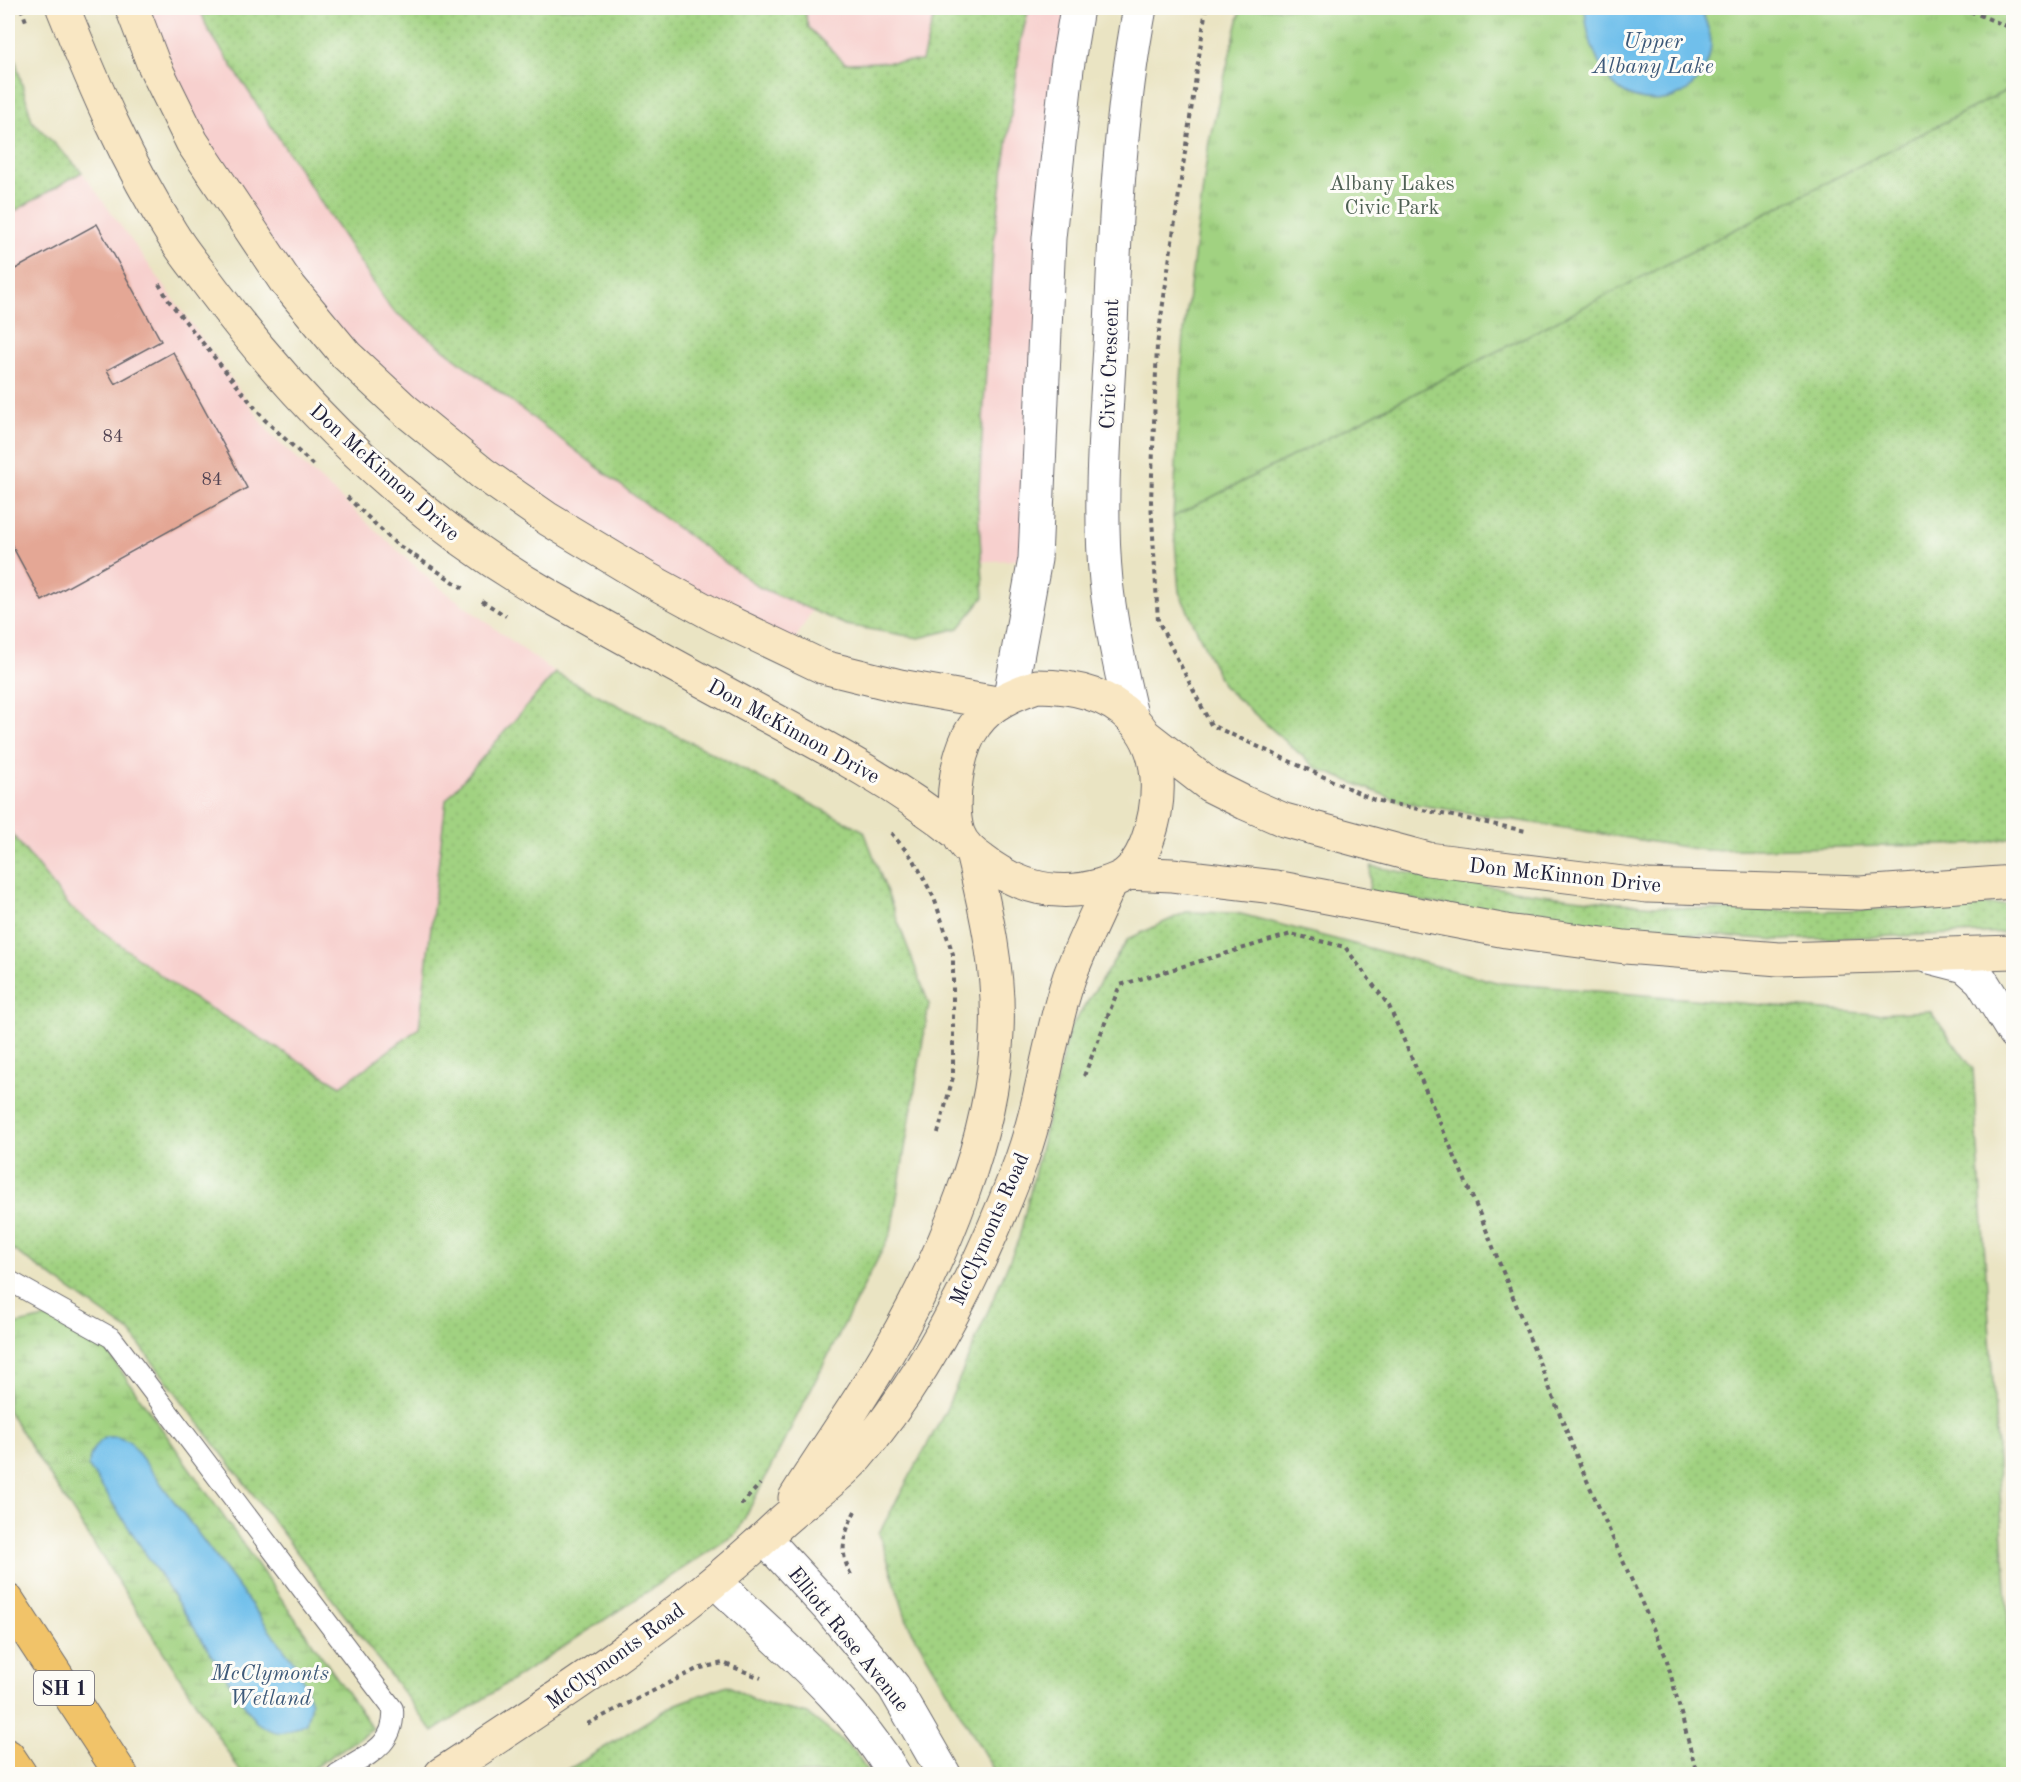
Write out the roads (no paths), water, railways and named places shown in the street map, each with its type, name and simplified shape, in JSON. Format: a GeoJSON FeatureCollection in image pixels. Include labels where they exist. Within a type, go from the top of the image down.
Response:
{"type":"FeatureCollection","features":[{"type":"Feature","properties":{"kind":"highway","name":"SH 1"},"geometry":{"type":"LineString","coordinates":[[8,1601],[121,1774]]}},
{"type":"Feature","properties":{"kind":"highway"},"geometry":{"type":"LineString","coordinates":[[8,1756],[20,1774]]}},
{"type":"Feature","properties":{"kind":"main road","name":"Don McKinnon Drive"},"geometry":{"type":"LineString","coordinates":[[63,8],[95,87],[133,165],[172,235],[283,379],[403,495],[464,544],[547,595],[858,765],[916,800],[965,843]]}},
{"type":"Feature","properties":{"kind":"main road"},"geometry":{"type":"LineString","coordinates":[[132,8],[153,63],[192,142],[285,281],[346,355],[405,410],[482,473],[548,519],[646,578],[714,615],[823,667],[900,686],[1004,699]]}},
{"type":"Feature","properties":{"kind":"main road"},"geometry":{"type":"LineString","coordinates":[[1119,878],[1145,847],[1157,801],[1158,775],[1139,728],[1112,702],[1089,691],[1060,686],[1037,686],[1004,699],[977,722],[963,745],[957,768],[965,843],[1017,882],[1042,889],[1068,891],[1119,878],[1182,876],[1275,887],[1506,932],[1625,947],[1779,959],[2013,952]]}},
{"type":"Feature","properties":{"kind":"main road","name":"Don McKinnon Drive"},"geometry":{"type":"LineString","coordinates":[[1139,728],[1209,785],[1245,803],[1284,820],[1428,859],[1647,886],[1860,894],[2013,882]]}},
{"type":"Feature","properties":{"kind":"main road","name":"McClymonts Road"},"geometry":{"type":"LineString","coordinates":[[771,1532],[891,1347],[922,1288],[951,1223],[981,1134],[994,1064],[997,1002],[985,906],[965,843]]}},
{"type":"Feature","properties":{"kind":"main road","name":"McClymonts Road"},"geometry":{"type":"LineString","coordinates":[[441,1774],[608,1665],[716,1582],[855,1459],[917,1372],[975,1271],[1019,1167],[1037,1110],[1069,980],[1119,878]]}},
{"type":"Feature","properties":{"kind":"street"},"geometry":{"type":"LineString","coordinates":[[1004,699],[1030,597],[1035,559],[1049,238],[1067,68],[1077,8]]}},
{"type":"Feature","properties":{"kind":"street","name":"Civic Crescent"},"geometry":{"type":"LineString","coordinates":[[1139,728],[1119,665],[1106,579],[1105,502],[1115,210],[1126,104],[1140,8]]}},
{"type":"Feature","properties":{"kind":"street"},"geometry":{"type":"LineString","coordinates":[[1926,956],[1965,966],[1981,980],[2013,1033]]}},
{"type":"Feature","properties":{"kind":"street","name":"Elliott Rose Avenue"},"geometry":{"type":"LineString","coordinates":[[771,1532],[827,1606],[894,1687],[944,1774]]}},
{"type":"Feature","properties":{"kind":"street"},"geometry":{"type":"LineString","coordinates":[[716,1582],[864,1728],[894,1774]]}},
{"type":"Feature","properties":{"kind":"lane"},"geometry":{"type":"LineString","coordinates":[[8,1280],[112,1338],[393,1709],[392,1733],[386,1742],[337,1774]]}},
{"type":"Feature","properties":{"kind":"water","name":"Upper Albany Lake"},"geometry":{"type":"Polygon","coordinates":[[[1585,8],[1701,8],[1711,43],[1704,71],[1686,91],[1675,97],[1648,100],[1633,97],[1612,83],[1597,60],[1588,33],[1585,8]]]}},
{"type":"Feature","properties":{"kind":"water","name":"McClymonts Wetland"},"geometry":{"type":"Polygon","coordinates":[[[106,1437],[117,1437],[130,1442],[299,1669],[311,1703],[306,1723],[286,1732],[275,1732],[255,1721],[89,1467],[93,1450],[106,1437]]]}},
{"type":"Feature","properties":{"kind":"park label","name":"Albany Lakes Civic Park"},"geometry":{"type":"Point","coordinates":[1392,195]}}]}
